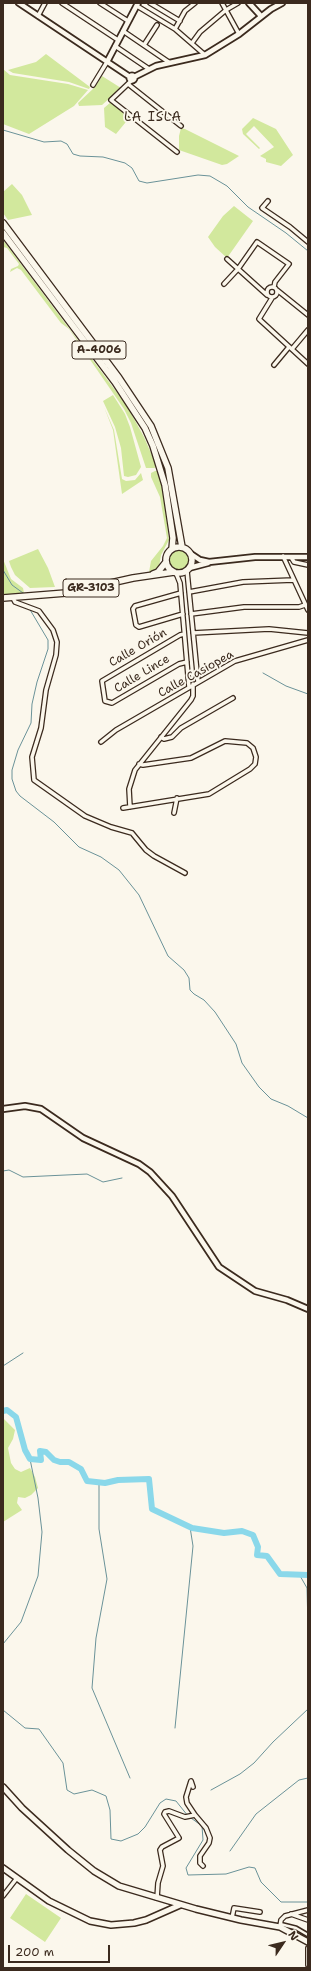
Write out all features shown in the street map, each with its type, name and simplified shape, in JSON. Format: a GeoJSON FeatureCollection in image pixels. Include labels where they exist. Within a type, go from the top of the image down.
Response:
{"type":"FeatureCollection","features":[{"type":"Feature","properties":{"kind":"main road","name":"A-4006"},"geometry":{"type":"LineString","coordinates":[[3,223],[119,378],[151,426],[168,468],[182,547]]}},
{"type":"Feature","properties":{"kind":"main road","name":"A-4006"},"geometry":{"type":"LineString","coordinates":[[3,233],[115,382],[145,428],[158,459],[165,485],[173,538],[172,549]]}},
{"type":"Feature","properties":{"kind":"main road"},"geometry":{"type":"LineString","coordinates":[[151,576],[158,572],[166,562],[167,555],[172,549],[182,547],[191,554],[192,562],[188,570]]}},
{"type":"Feature","properties":{"kind":"main road"},"geometry":{"type":"LineString","coordinates":[[166,562],[175,572]]}},
{"type":"Feature","properties":{"kind":"main road","name":"GR-3103"},"geometry":{"type":"LineString","coordinates":[[13,598],[66,593],[188,570]]}},
{"type":"Feature","properties":{"kind":"main road"},"geometry":{"type":"LineString","coordinates":[[3,598],[13,598]]}},
{"type":"Feature","properties":{"kind":"main road"},"geometry":{"type":"LineString","coordinates":[[3,1787],[43,1829],[94,1871],[119,1886],[156,1898],[232,1918],[280,1926],[308,1942]]}},
{"type":"Feature","properties":{"kind":"main road"},"geometry":{"type":"LineString","coordinates":[[3,1868],[49,1901],[90,1921],[111,1925],[146,1920],[180,1904]]}},
{"type":"Feature","properties":{"kind":"street"},"geometry":{"type":"LineString","coordinates":[[19,3],[107,62],[131,80],[181,126]]}},
{"type":"Feature","properties":{"kind":"street"},"geometry":{"type":"LineString","coordinates":[[38,16],[45,3]]}},
{"type":"Feature","properties":{"kind":"street"},"geometry":{"type":"LineString","coordinates":[[62,3],[118,40]]}},
{"type":"Feature","properties":{"kind":"street"},"geometry":{"type":"LineString","coordinates":[[69,8],[72,3]]}},
{"type":"Feature","properties":{"kind":"street"},"geometry":{"type":"LineString","coordinates":[[100,3],[128,21]]}},
{"type":"Feature","properties":{"kind":"street"},"geometry":{"type":"LineString","coordinates":[[150,3],[180,21]]}},
{"type":"Feature","properties":{"kind":"street"},"geometry":{"type":"LineString","coordinates":[[175,29],[185,11],[194,3]]}},
{"type":"Feature","properties":{"kind":"street"},"geometry":{"type":"LineString","coordinates":[[222,3],[239,34]]}},
{"type":"Feature","properties":{"kind":"street"},"geometry":{"type":"LineString","coordinates":[[192,43],[200,32],[226,10],[238,3]]}},
{"type":"Feature","properties":{"kind":"street"},"geometry":{"type":"LineString","coordinates":[[249,3],[261,16]]}},
{"type":"Feature","properties":{"kind":"street"},"geometry":{"type":"LineString","coordinates":[[177,152],[111,100],[131,80],[149,69],[205,55],[239,34],[261,16],[282,3]]}},
{"type":"Feature","properties":{"kind":"street"},"geometry":{"type":"LineString","coordinates":[[93,85],[107,62],[137,4],[175,29],[205,55]]}},
{"type":"Feature","properties":{"kind":"street"},"geometry":{"type":"LineString","coordinates":[[144,45],[157,25]]}},
{"type":"Feature","properties":{"kind":"street"},"geometry":{"type":"LineString","coordinates":[[123,31],[170,63]]}},
{"type":"Feature","properties":{"kind":"street"},"geometry":{"type":"LineString","coordinates":[[115,46],[149,69]]}},
{"type":"Feature","properties":{"kind":"street"},"geometry":{"type":"LineString","coordinates":[[268,201],[262,208],[290,226],[308,242]]}},
{"type":"Feature","properties":{"kind":"street"},"geometry":{"type":"LineString","coordinates":[[224,284],[238,269],[257,242],[289,264],[275,282],[274,287],[268,291],[267,295]]}},
{"type":"Feature","properties":{"kind":"street"},"geometry":{"type":"LineString","coordinates":[[227,259],[263,293],[272,298]]}},
{"type":"Feature","properties":{"kind":"street"},"geometry":{"type":"LineString","coordinates":[[274,287],[308,316]]}},
{"type":"Feature","properties":{"kind":"street"},"geometry":{"type":"LineString","coordinates":[[277,290],[277,294],[272,298],[259,319],[308,364]]}},
{"type":"Feature","properties":{"kind":"street"},"geometry":{"type":"LineString","coordinates":[[274,365],[308,330]]}},
{"type":"Feature","properties":{"kind":"street"},"geometry":{"type":"LineString","coordinates":[[191,554],[200,560],[209,562]]}},
{"type":"Feature","properties":{"kind":"street"},"geometry":{"type":"LineString","coordinates":[[283,556],[308,610]]}},
{"type":"Feature","properties":{"kind":"street","name":"GR-3103"},"geometry":{"type":"LineString","coordinates":[[188,570],[209,562],[244,557],[308,557]]}},
{"type":"Feature","properties":{"kind":"street"},"geometry":{"type":"LineString","coordinates":[[291,557],[294,562],[308,565]]}},
{"type":"Feature","properties":{"kind":"street"},"geometry":{"type":"LineString","coordinates":[[188,570],[198,682]]}},
{"type":"Feature","properties":{"kind":"street"},"geometry":{"type":"LineString","coordinates":[[175,572],[180,582],[189,687]]}},
{"type":"Feature","properties":{"kind":"street"},"geometry":{"type":"LineString","coordinates":[[189,592],[243,582],[293,580]]}},
{"type":"Feature","properties":{"kind":"street"},"geometry":{"type":"LineString","coordinates":[[180,582],[188,582]]}},
{"type":"Feature","properties":{"kind":"street"},"geometry":{"type":"LineString","coordinates":[[181,593],[134,607],[137,627],[183,614]]}},
{"type":"Feature","properties":{"kind":"street"},"geometry":{"type":"LineString","coordinates":[[13,598],[14,602],[33,608],[43,616],[53,630],[57,648],[46,690],[41,728],[32,757],[34,780],[85,816],[110,827],[132,832],[146,850],[185,873]]}},
{"type":"Feature","properties":{"kind":"street"},"geometry":{"type":"LineString","coordinates":[[191,614],[244,607],[299,607],[306,605]]}},
{"type":"Feature","properties":{"kind":"street"},"geometry":{"type":"LineString","coordinates":[[184,634],[269,629],[308,633],[308,639]]}},
{"type":"Feature","properties":{"kind":"street"},"geometry":{"type":"LineString","coordinates":[[184,634],[193,633]]}},
{"type":"Feature","properties":{"kind":"street","name":"Calle Orión"},"geometry":{"type":"LineString","coordinates":[[107,703],[105,701],[102,681],[184,634]]}},
{"type":"Feature","properties":{"kind":"street","name":"Calle Casiopea"},"geometry":{"type":"LineString","coordinates":[[101,742],[116,730],[235,661],[308,639]]}},
{"type":"Feature","properties":{"kind":"street","name":"Calle Lince"},"geometry":{"type":"LineString","coordinates":[[107,703],[112,703],[179,664],[187,662]]}},
{"type":"Feature","properties":{"kind":"street"},"geometry":{"type":"LineString","coordinates":[[130,807],[130,782],[139,764],[193,696],[193,684]]}},
{"type":"Feature","properties":{"kind":"street"},"geometry":{"type":"LineString","coordinates":[[161,737],[164,739],[172,737],[181,728],[233,698]]}},
{"type":"Feature","properties":{"kind":"street"},"geometry":{"type":"LineString","coordinates":[[123,808],[209,794],[250,769],[256,760],[256,754],[253,748],[244,742],[225,741],[191,758],[143,765],[139,764]]}},
{"type":"Feature","properties":{"kind":"street"},"geometry":{"type":"LineString","coordinates":[[174,813],[177,798]]}},
{"type":"Feature","properties":{"kind":"street"},"geometry":{"type":"LineString","coordinates":[[3,1109],[25,1106],[41,1109],[83,1138],[139,1164],[150,1172],[172,1196],[219,1267],[255,1291],[287,1300],[308,1309]]}},
{"type":"Feature","properties":{"kind":"street"},"geometry":{"type":"LineString","coordinates":[[193,1787],[190,1781],[186,1797],[195,1815],[206,1828],[210,1838],[209,1843],[200,1856],[200,1863],[203,1866]]}},
{"type":"Feature","properties":{"kind":"street"},"geometry":{"type":"LineString","coordinates":[[156,1898],[158,1883],[163,1866],[160,1850],[162,1847],[179,1838],[164,1814],[169,1811],[185,1817],[195,1815]]}},
{"type":"Feature","properties":{"kind":"street"},"geometry":{"type":"LineString","coordinates":[[3,1896],[17,1878]]}},
{"type":"Feature","properties":{"kind":"street"},"geometry":{"type":"LineString","coordinates":[[232,1918],[234,1908],[260,1912]]}},
{"type":"Feature","properties":{"kind":"street"},"geometry":{"type":"LineString","coordinates":[[308,1910],[285,1916],[281,1920],[280,1926],[296,1928],[308,1935]]}},
{"type":"Feature","properties":{"kind":"street"},"geometry":{"type":"LineString","coordinates":[[290,1914],[308,1920]]}},
{"type":"Feature","properties":{"kind":"street"},"geometry":{"type":"LineString","coordinates":[[308,1948],[308,1965]]}},
{"type":"Feature","properties":{"kind":"green space"},"geometry":{"type":"Polygon","coordinates":[[[46,54],[90,87],[89,89],[69,82],[13,73],[8,70],[36,62],[46,54]]]}},
{"type":"Feature","properties":{"kind":"green space"},"geometry":{"type":"Polygon","coordinates":[[[3,69],[10,75],[68,84],[88,90],[74,106],[29,134],[3,124],[3,69]]]}},
{"type":"Feature","properties":{"kind":"green space"},"geometry":{"type":"Polygon","coordinates":[[[102,76],[121,88],[102,105],[79,106],[78,103],[95,87],[102,76]]]}},
{"type":"Feature","properties":{"kind":"green space"},"geometry":{"type":"Polygon","coordinates":[[[111,102],[130,117],[116,134],[105,127],[104,108],[111,102]]]}},
{"type":"Feature","properties":{"kind":"green space"},"geometry":{"type":"Polygon","coordinates":[[[253,118],[276,129],[293,155],[281,166],[266,162],[266,159],[260,156],[274,147],[254,126],[246,134],[260,148],[259,149],[243,134],[242,129],[253,118]]]}},
{"type":"Feature","properties":{"kind":"green space"},"geometry":{"type":"Polygon","coordinates":[[[181,128],[239,156],[227,164],[222,165],[179,150],[179,136],[181,128]]]}},
{"type":"Feature","properties":{"kind":"green space"},"geometry":{"type":"Polygon","coordinates":[[[12,184],[22,195],[32,215],[8,220],[3,213],[3,192],[12,184]]]}},
{"type":"Feature","properties":{"kind":"green space"},"geometry":{"type":"Polygon","coordinates":[[[234,206],[253,221],[227,258],[215,247],[208,237],[223,216],[234,206]]]}},
{"type":"Feature","properties":{"kind":"green space"},"geometry":{"type":"Polygon","coordinates":[[[3,240],[127,406],[144,437],[157,467],[146,468],[131,423],[124,409],[69,329],[61,323],[21,270],[17,268],[10,272],[11,269],[19,264],[7,248],[3,247],[3,240]]]}},
{"type":"Feature","properties":{"kind":"green space"},"geometry":{"type":"Polygon","coordinates":[[[113,395],[125,414],[141,467],[136,475],[128,477],[124,476],[121,448],[115,427],[103,401],[113,395]]]}},
{"type":"Feature","properties":{"kind":"green space"},"geometry":{"type":"Polygon","coordinates":[[[104,407],[114,430],[122,479],[126,481],[135,480],[141,473],[143,480],[122,494],[113,430],[104,407]]]}},
{"type":"Feature","properties":{"kind":"green space"},"geometry":{"type":"Polygon","coordinates":[[[158,471],[160,476],[169,540],[161,555],[159,567],[149,572],[151,561],[163,546],[167,538],[160,497],[151,477],[151,473],[158,471]]]}},
{"type":"Feature","properties":{"kind":"green space"},"geometry":{"type":"Polygon","coordinates":[[[38,549],[48,568],[55,587],[30,588],[15,575],[11,567],[9,561],[38,549]]]}},
{"type":"Feature","properties":{"kind":"green space"},"geometry":{"type":"Polygon","coordinates":[[[179,550],[186,553],[189,560],[186,567],[179,570],[172,567],[169,560],[172,553],[179,550]]]}},
{"type":"Feature","properties":{"kind":"green space"},"geometry":{"type":"Polygon","coordinates":[[[3,559],[11,579],[23,588],[24,593],[18,593],[19,595],[3,595],[3,559]]]}},
{"type":"Feature","properties":{"kind":"green space"},"geometry":{"type":"Polygon","coordinates":[[[3,1418],[15,1430],[13,1439],[8,1448],[11,1463],[15,1469],[21,1472],[30,1468],[35,1477],[38,1488],[31,1495],[25,1498],[18,1497],[17,1503],[22,1510],[3,1522],[3,1418]]]}},
{"type":"Feature","properties":{"kind":"green space"},"geometry":{"type":"Polygon","coordinates":[[[26,1894],[61,1918],[45,1942],[10,1918],[26,1894]]]}},
{"type":"Feature","properties":{"kind":"waterway"},"geometry":{"type":"LineString","coordinates":[[3,130],[44,142],[61,141],[67,144],[73,154],[80,156],[103,157],[125,163],[132,168],[139,181],[147,183],[198,175],[210,176],[227,186],[248,207],[286,233],[308,251]]}},
{"type":"Feature","properties":{"kind":"waterway"},"geometry":{"type":"LineString","coordinates":[[3,570],[12,585],[23,593]]}},
{"type":"Feature","properties":{"kind":"waterway"},"geometry":{"type":"LineString","coordinates":[[29,608],[48,640],[48,649],[37,682],[32,704],[31,723],[18,750],[12,770],[12,779],[16,791],[20,796],[54,822],[79,847],[101,857],[119,870],[139,895],[168,956],[184,970],[189,978],[190,990],[204,1000],[215,1012],[236,1044],[242,1063],[259,1087],[271,1099],[288,1106],[308,1118]]}},
{"type":"Feature","properties":{"kind":"waterway"},"geometry":{"type":"LineString","coordinates":[[263,673],[286,686],[308,694]]}},
{"type":"Feature","properties":{"kind":"waterway"},"geometry":{"type":"LineString","coordinates":[[3,1171],[9,1170],[23,1177],[87,1174],[103,1182],[122,1178]]}},
{"type":"Feature","properties":{"kind":"waterway"},"geometry":{"type":"LineString","coordinates":[[3,1366],[23,1353]]}},
{"type":"Feature","properties":{"kind":"waterway"},"geometry":{"type":"LineString","coordinates":[[3,1411],[7,1410],[16,1417],[25,1450],[30,1459],[41,1460],[40,1451],[46,1452],[54,1460],[69,1462],[81,1469],[87,1481],[105,1483],[118,1480],[149,1479],[152,1509],[192,1528],[224,1533],[242,1531],[253,1535],[258,1547],[257,1555],[267,1556],[280,1574],[308,1575]]}},
{"type":"Feature","properties":{"kind":"waterway"},"geometry":{"type":"LineString","coordinates":[[3,1644],[21,1622],[38,1576],[42,1532],[38,1498],[30,1459]]}},
{"type":"Feature","properties":{"kind":"waterway"},"geometry":{"type":"LineString","coordinates":[[99,1483],[99,1529],[107,1579],[96,1638],[92,1688],[130,1778]]}},
{"type":"Feature","properties":{"kind":"waterway"},"geometry":{"type":"LineString","coordinates":[[175,1728],[193,1546],[190,1527]]}},
{"type":"Feature","properties":{"kind":"waterway"},"geometry":{"type":"LineString","coordinates":[[299,1574],[307,1588],[308,1627]]}},
{"type":"Feature","properties":{"kind":"waterway"},"geometry":{"type":"LineString","coordinates":[[211,1790],[240,1774],[254,1763],[273,1742],[308,1709]]}},
{"type":"Feature","properties":{"kind":"waterway"},"geometry":{"type":"LineString","coordinates":[[3,1710],[25,1728],[39,1729],[63,1763],[67,1790],[74,1794],[92,1790],[106,1796],[110,1810],[111,1839],[121,1841],[138,1834],[145,1827],[160,1803],[166,1799],[176,1801],[188,1816]]}},
{"type":"Feature","properties":{"kind":"waterway"},"geometry":{"type":"LineString","coordinates":[[230,1851],[256,1814],[299,1780],[308,1778]]}},
{"type":"Feature","properties":{"kind":"waterway"},"geometry":{"type":"LineString","coordinates":[[191,1818],[202,1826],[203,1840],[186,1868],[188,1875],[226,1874],[249,1867],[255,1868],[261,1882],[281,1902],[308,1902]]}},
{"type":"Feature","properties":{"kind":"district","name":"LA ISLA"},"geometry":{"type":"Point","coordinates":[153,118]}}]}
